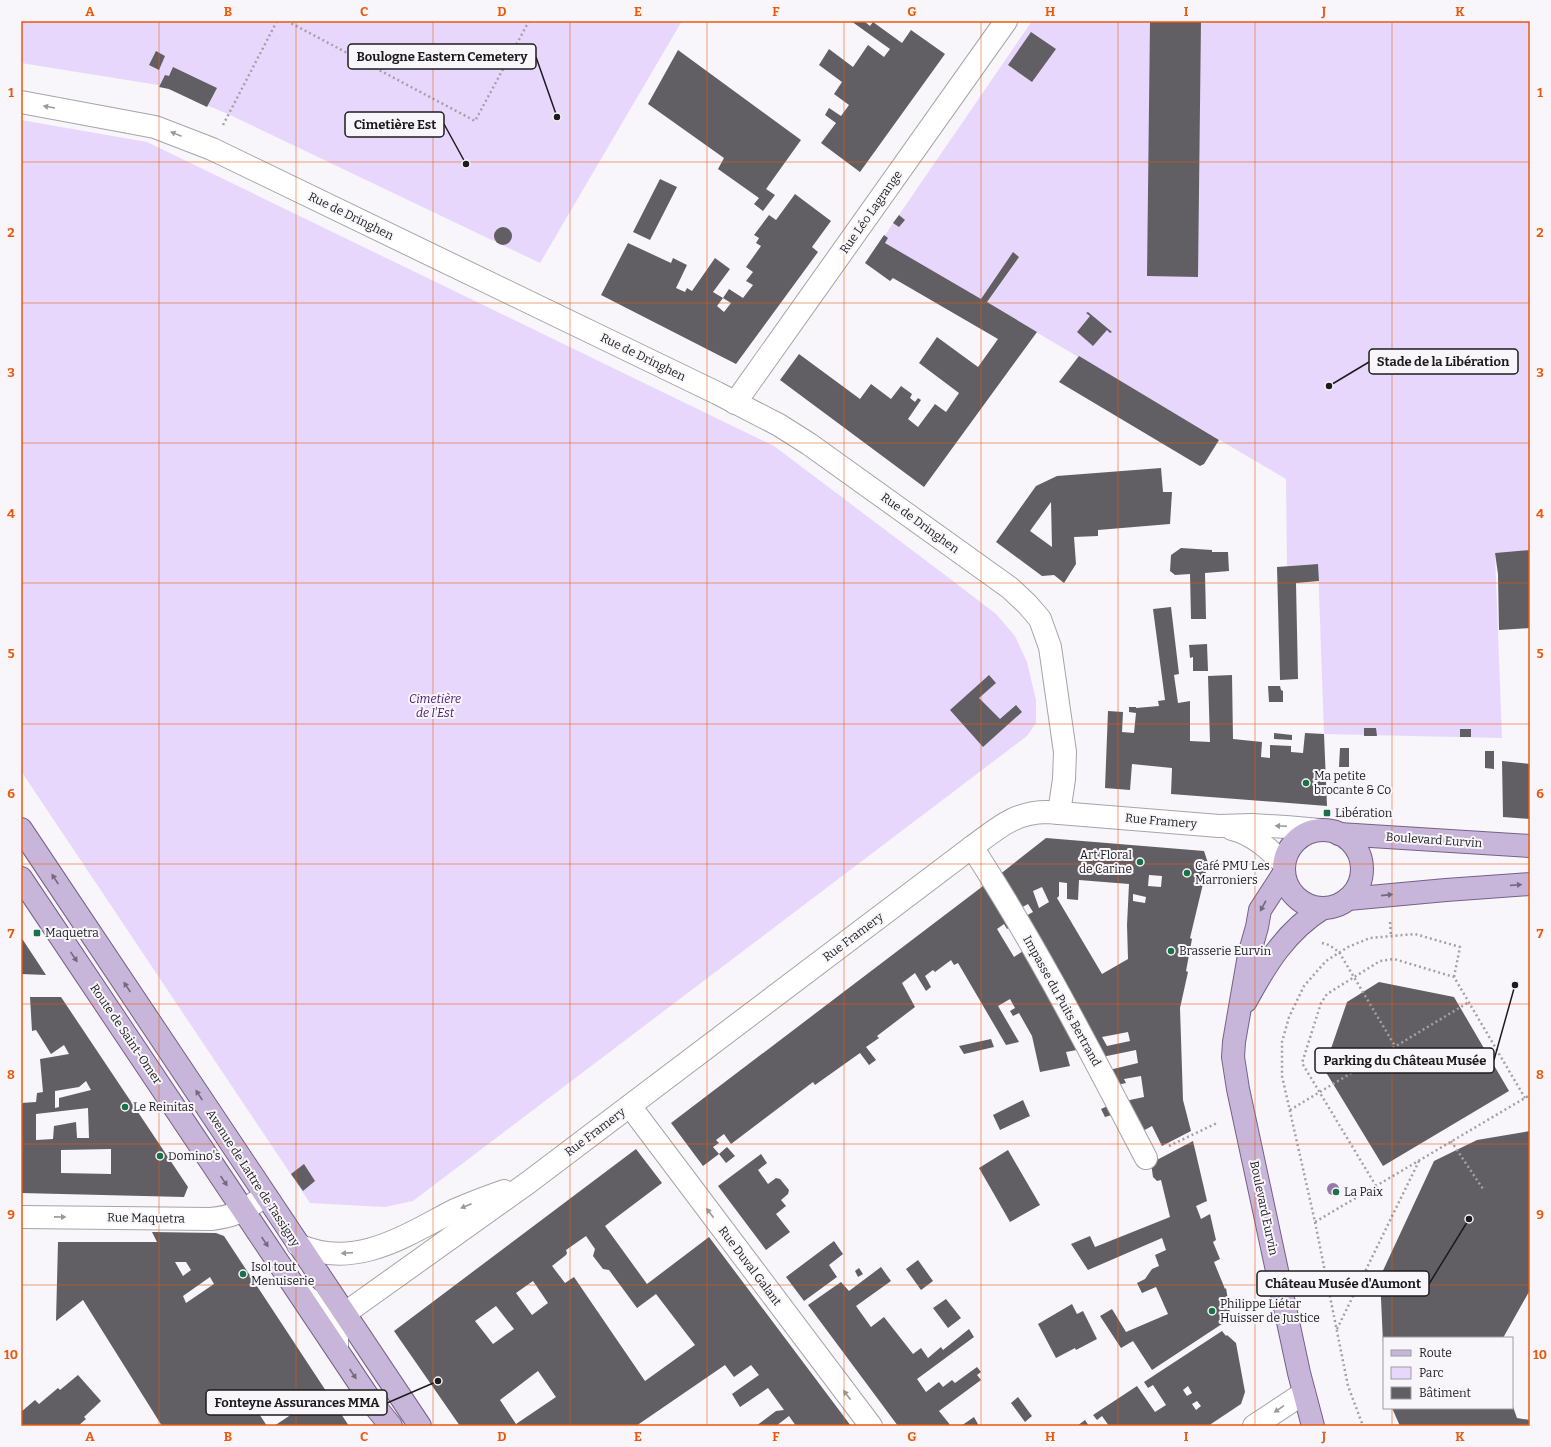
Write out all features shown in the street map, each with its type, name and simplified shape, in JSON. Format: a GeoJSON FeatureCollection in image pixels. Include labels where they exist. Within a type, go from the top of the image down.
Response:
{"type":"FeatureCollection","features":[{"type":"Feature","properties":{"kind":"main road","name":"Avenue de Lattre de Tassigny"},"geometry":{"type":"LineString","coordinates":[[21,829],[420,1426]]}},
{"type":"Feature","properties":{"kind":"main road","name":"Boulevard Eurvin"},"geometry":{"type":"LineString","coordinates":[[1313,1426],[1304,1393],[1238,1089],[1233,1057],[1249,955],[1260,910],[1284,868],[1287,854],[1296,841],[1305,834],[1329,832],[1530,846]]}},
{"type":"Feature","properties":{"kind":"main road"},"geometry":{"type":"LineString","coordinates":[[1329,832],[1344,836],[1358,853],[1361,864],[1360,880],[1355,891],[1348,899]]}},
{"type":"Feature","properties":{"kind":"main road"},"geometry":{"type":"LineString","coordinates":[[1284,868],[1288,888],[1299,900],[1312,907],[1323,908]]}},
{"type":"Feature","properties":{"kind":"main road","name":"Route de Saint-Omer"},"geometry":{"type":"LineString","coordinates":[[21,878],[244,1210]]}},
{"type":"Feature","properties":{"kind":"main road","name":"Boulevard Eurvin"},"geometry":{"type":"LineString","coordinates":[[1240,1012],[1266,966],[1288,935],[1311,915],[1323,908],[1336,906],[1348,899],[1530,884]]}},
{"type":"Feature","properties":{"kind":"main road","name":"Avenue de Lattre de Tassigny"},"geometry":{"type":"LineString","coordinates":[[244,1210],[373,1404],[391,1426]]}},
{"type":"Feature","properties":{"kind":"street","name":"Rue Léo Lagrange"},"geometry":{"type":"LineString","coordinates":[[735,403],[1006,21]]}},
{"type":"Feature","properties":{"kind":"street","name":"Rue de Dringhen"},"geometry":{"type":"LineString","coordinates":[[21,102],[155,127],[212,149],[735,403],[779,425],[809,444],[1010,588],[1034,611],[1044,629],[1050,646],[1064,741],[1064,779],[1059,813]]}},
{"type":"Feature","properties":{"kind":"street","name":"Rue Framery"},"geometry":{"type":"LineString","coordinates":[[344,1314],[529,1182],[972,847],[1014,818],[1038,812],[1219,826],[1266,826],[1329,832]]}},
{"type":"Feature","properties":{"kind":"street","name":"Rue Framery"},"geometry":{"type":"LineString","coordinates":[[1219,826],[1244,833],[1260,841],[1284,868]]}},
{"type":"Feature","properties":{"kind":"street","name":"Impasse du Puits Bertrand"},"geometry":{"type":"LineString","coordinates":[[972,847],[1063,1001],[1146,1158]]}},
{"type":"Feature","properties":{"kind":"street","name":"Rue Duval Galant"},"geometry":{"type":"LineString","coordinates":[[630,1106],[871,1426]]}},
{"type":"Feature","properties":{"kind":"street","name":"Rue Framery"},"geometry":{"type":"LineString","coordinates":[[298,1245],[315,1251],[333,1254],[368,1250],[413,1234],[469,1204],[529,1182]]}},
{"type":"Feature","properties":{"kind":"street","name":"Rue Maquetra"},"geometry":{"type":"LineString","coordinates":[[21,1217],[211,1219],[231,1216],[244,1210],[265,1196]]}},
{"type":"Feature","properties":{"kind":"street"},"geometry":{"type":"LineString","coordinates":[[293,1284],[309,1299],[323,1309],[344,1314],[339,1327],[337,1349]]}},
{"type":"Feature","properties":{"kind":"street"},"geometry":{"type":"LineString","coordinates":[[1254,1426],[1304,1393]]}},
{"type":"Feature","properties":{"kind":"path"},"geometry":{"type":"LineString","coordinates":[[212,149],[228,114],[277,21]]}},
{"type":"Feature","properties":{"kind":"path"},"geometry":{"type":"LineString","coordinates":[[287,21],[475,121],[530,21]]}},
{"type":"Feature","properties":{"kind":"path"},"geometry":{"type":"LineString","coordinates":[[1364,1426],[1348,1386],[1315,1222],[1282,1076],[1282,1042],[1290,1016],[1304,986],[1326,961],[1339,952],[1370,938],[1415,934],[1460,947],[1454,977],[1525,1098]]}},
{"type":"Feature","properties":{"kind":"path"},"geometry":{"type":"LineString","coordinates":[[1339,952],[1395,1046]]}},
{"type":"Feature","properties":{"kind":"path"},"geometry":{"type":"LineString","coordinates":[[1376,1186],[1302,1063],[1321,1003],[1327,994],[1380,961],[1394,959],[1454,977]]}},
{"type":"Feature","properties":{"kind":"path"},"geometry":{"type":"LineString","coordinates":[[1290,1110],[1469,1002]]}},
{"type":"Feature","properties":{"kind":"path"},"geometry":{"type":"LineString","coordinates":[[1315,1222],[1530,1095]]}},
{"type":"Feature","properties":{"kind":"path"},"geometry":{"type":"LineString","coordinates":[[1451,1141],[1483,1189]]}},
{"type":"Feature","properties":{"kind":"path"},"geometry":{"type":"LineString","coordinates":[[1337,1329],[1420,1160]]}},
{"type":"Feature","properties":{"kind":"green space"},"geometry":{"type":"Polygon","coordinates":[[[21,21],[682,21],[540,263],[228,114],[158,85],[21,63],[21,21]]]}},
{"type":"Feature","properties":{"kind":"green space"},"geometry":{"type":"Polygon","coordinates":[[[1032,21],[1530,21],[1530,550],[1495,553],[1502,738],[1324,734],[1318,564],[1287,566],[1286,479],[881,241],[1032,21]]]}},
{"type":"Feature","properties":{"kind":"green space","name":"Cimetière de l'Est"},"geometry":{"type":"Polygon","coordinates":[[[21,120],[147,142],[774,446],[996,614],[1015,636],[1027,662],[1036,700],[1036,723],[1027,736],[413,1201],[385,1207],[310,1203],[21,771],[21,120]]]}},
{"type":"Feature","properties":{"kind":"building"},"geometry":{"type":"Polygon","coordinates":[[[851,21],[867,21],[865,22],[870,26],[873,22],[902,43],[911,30],[945,54],[860,172],[821,143],[836,123],[825,115],[829,108],[841,116],[849,105],[834,94],[842,82],[819,65],[829,49],[853,67],[868,45],[884,57],[890,49],[851,21]]]}},
{"type":"Feature","properties":{"kind":"building"},"geometry":{"type":"Polygon","coordinates":[[[1150,21],[1201,21],[1198,277],[1147,276],[1150,21]]]}},
{"type":"Feature","properties":{"kind":"building"},"geometry":{"type":"Polygon","coordinates":[[[1031,32],[1056,49],[1032,82],[1008,65],[1031,32]]]}},
{"type":"Feature","properties":{"kind":"building"},"geometry":{"type":"Polygon","coordinates":[[[678,50],[801,140],[766,189],[775,195],[763,211],[754,204],[759,198],[718,169],[724,158],[648,104],[678,50]]]}},
{"type":"Feature","properties":{"kind":"building"},"geometry":{"type":"Polygon","coordinates":[[[156,51],[165,56],[159,70],[149,65],[156,51]]]}},
{"type":"Feature","properties":{"kind":"building"},"geometry":{"type":"Polygon","coordinates":[[[173,67],[217,88],[207,107],[169,89],[159,87],[165,75],[169,76],[173,67]]]}},
{"type":"Feature","properties":{"kind":"building"},"geometry":{"type":"Polygon","coordinates":[[[660,179],[677,187],[650,240],[633,232],[660,179]]]}},
{"type":"Feature","properties":{"kind":"building"},"geometry":{"type":"Polygon","coordinates":[[[795,194],[831,221],[812,247],[818,252],[736,364],[601,295],[628,243],[671,263],[673,258],[687,265],[676,288],[685,292],[687,288],[692,291],[715,258],[730,269],[713,292],[723,298],[729,289],[743,298],[753,285],[746,281],[753,272],[746,267],[761,246],[756,243],[759,238],[754,235],[769,215],[776,220],[795,194]],[[723,298],[717,306],[724,312],[731,303],[723,298]]]}},
{"type":"Feature","properties":{"kind":"building"},"geometry":{"type":"Polygon","coordinates":[[[899,215],[905,220],[899,227],[893,223],[899,215]]]}},
{"type":"Feature","properties":{"kind":"building"},"geometry":{"type":"Polygon","coordinates":[[[503,227],[507,228],[511,232],[511,240],[507,244],[503,245],[499,244],[495,240],[494,236],[495,232],[499,228],[503,227]]]}},
{"type":"Feature","properties":{"kind":"building"},"geometry":{"type":"Polygon","coordinates":[[[884,235],[888,238],[885,243],[981,299],[1013,252],[1019,257],[987,302],[1037,332],[924,487],[780,380],[799,354],[860,399],[871,384],[891,399],[901,386],[912,394],[910,398],[915,402],[918,398],[921,400],[908,419],[918,427],[935,404],[946,412],[959,393],[919,363],[937,337],[978,367],[998,339],[893,278],[890,281],[865,263],[884,235]]]}},
{"type":"Feature","properties":{"kind":"building"},"geometry":{"type":"Polygon","coordinates":[[[1088,312],[1112,332],[1110,333],[1107,330],[1093,346],[1077,332],[1090,316],[1086,313],[1088,312]]]}},
{"type":"Feature","properties":{"kind":"building"},"geometry":{"type":"Polygon","coordinates":[[[1079,356],[1219,440],[1204,464],[1200,466],[1059,382],[1079,356]]]}},
{"type":"Feature","properties":{"kind":"building"},"geometry":{"type":"Polygon","coordinates":[[[1161,468],[1163,492],[1172,492],[1170,524],[1098,530],[1098,536],[1074,537],[1076,564],[1064,583],[1054,575],[1042,576],[996,542],[1036,486],[1057,476],[1161,468]],[[1051,502],[1030,531],[1052,547],[1051,502]]]}},
{"type":"Feature","properties":{"kind":"building"},"geometry":{"type":"Polygon","coordinates":[[[1181,548],[1212,550],[1212,552],[1228,552],[1229,571],[1205,573],[1206,619],[1191,619],[1190,574],[1175,575],[1170,571],[1171,555],[1181,548]]]}},
{"type":"Feature","properties":{"kind":"building"},"geometry":{"type":"Polygon","coordinates":[[[1530,550],[1530,628],[1499,630],[1498,574],[1495,553],[1530,550]]]}},
{"type":"Feature","properties":{"kind":"building"},"geometry":{"type":"Polygon","coordinates":[[[1318,564],[1319,581],[1296,583],[1298,679],[1280,680],[1277,567],[1318,564]]]}},
{"type":"Feature","properties":{"kind":"building"},"geometry":{"type":"Polygon","coordinates":[[[1171,607],[1179,674],[1174,675],[1178,703],[1190,701],[1190,741],[1210,742],[1208,676],[1232,675],[1233,739],[1262,742],[1261,757],[1270,758],[1270,745],[1291,746],[1291,752],[1303,753],[1305,733],[1324,734],[1327,806],[1171,794],[1172,768],[1132,764],[1130,790],[1105,788],[1108,711],[1123,712],[1122,732],[1134,733],[1136,713],[1129,712],[1129,707],[1136,708],[1159,706],[1158,701],[1165,700],[1153,609],[1171,607]]]}},
{"type":"Feature","properties":{"kind":"building"},"geometry":{"type":"Polygon","coordinates":[[[1207,644],[1208,671],[1193,671],[1193,657],[1190,658],[1189,645],[1207,644]]]}},
{"type":"Feature","properties":{"kind":"building"},"geometry":{"type":"Polygon","coordinates":[[[989,675],[996,683],[979,698],[1000,719],[1016,705],[1022,712],[983,747],[950,710],[989,675]]]}},
{"type":"Feature","properties":{"kind":"building"},"geometry":{"type":"Polygon","coordinates":[[[1268,686],[1280,686],[1281,690],[1283,691],[1283,702],[1269,702],[1268,686]]]}},
{"type":"Feature","properties":{"kind":"building"},"geometry":{"type":"Polygon","coordinates":[[[1364,728],[1376,728],[1377,736],[1364,736],[1364,728]]]}},
{"type":"Feature","properties":{"kind":"building"},"geometry":{"type":"Polygon","coordinates":[[[1460,729],[1471,729],[1471,737],[1460,737],[1460,729]]]}},
{"type":"Feature","properties":{"kind":"building"},"geometry":{"type":"Polygon","coordinates":[[[1274,733],[1292,735],[1292,740],[1274,739],[1274,733]]]}},
{"type":"Feature","properties":{"kind":"building"},"geometry":{"type":"Polygon","coordinates":[[[1340,748],[1349,748],[1349,767],[1339,767],[1340,748]]]}},
{"type":"Feature","properties":{"kind":"building"},"geometry":{"type":"Polygon","coordinates":[[[1485,751],[1494,751],[1494,769],[1485,768],[1485,751]]]}},
{"type":"Feature","properties":{"kind":"building"},"geometry":{"type":"Polygon","coordinates":[[[1502,761],[1530,764],[1530,819],[1503,817],[1502,761]]]}},
{"type":"Feature","properties":{"kind":"building"},"geometry":{"type":"Polygon","coordinates":[[[1046,838],[1204,851],[1208,863],[1190,938],[1192,939],[1186,971],[1188,972],[1180,1008],[1183,1100],[1191,1131],[1162,1146],[1152,1126],[1141,1132],[1125,1101],[1144,1097],[1141,1076],[1124,1079],[1126,1083],[1117,1085],[1109,1070],[1138,1063],[1136,1050],[1102,1057],[1024,917],[1033,912],[1028,904],[1019,909],[999,875],[1046,838]],[[1149,875],[1148,886],[1161,887],[1162,876],[1149,875]],[[1079,880],[1078,900],[1067,899],[1067,883],[1059,882],[1059,896],[1057,898],[1102,974],[1128,959],[1127,925],[1129,884],[1079,880]],[[1042,887],[1033,891],[1039,908],[1049,902],[1042,887]],[[1133,894],[1133,901],[1145,903],[1146,897],[1133,894]],[[1128,1032],[1102,1037],[1107,1046],[1130,1041],[1128,1032]]]}},
{"type":"Feature","properties":{"kind":"building"},"geometry":{"type":"Polygon","coordinates":[[[987,883],[1012,925],[1007,929],[1004,924],[997,929],[1014,957],[1026,949],[1082,1049],[1066,1052],[1070,1066],[1040,1072],[1032,1036],[1019,1013],[1013,1016],[1010,1011],[1015,1008],[1010,999],[998,1006],[1019,1042],[1006,1045],[958,963],[954,965],[951,960],[935,972],[933,970],[925,976],[931,987],[926,991],[915,973],[902,983],[915,1007],[877,1036],[879,1038],[866,1047],[876,1060],[869,1065],[860,1053],[815,1085],[813,1082],[731,1144],[724,1134],[716,1140],[719,1143],[713,1147],[719,1154],[703,1166],[671,1123],[987,883]]]}},
{"type":"Feature","properties":{"kind":"building"},"geometry":{"type":"Polygon","coordinates":[[[21,937],[46,975],[21,974],[21,937]]]}},
{"type":"Feature","properties":{"kind":"building"},"geometry":{"type":"Polygon","coordinates":[[[1379,982],[1454,997],[1509,1091],[1383,1166],[1324,1069],[1347,1002],[1379,982]]]}},
{"type":"Feature","properties":{"kind":"building"},"geometry":{"type":"Polygon","coordinates":[[[30,997],[61,997],[188,1187],[184,1197],[21,1193],[21,1103],[36,1102],[37,1093],[43,1092],[40,1059],[69,1054],[64,1045],[51,1054],[36,1030],[32,1031],[30,997]],[[86,1081],[79,1087],[55,1091],[55,1108],[59,1107],[59,1098],[91,1090],[86,1081]],[[88,1108],[36,1114],[36,1140],[53,1139],[54,1126],[76,1122],[77,1138],[89,1138],[88,1108]],[[111,1149],[61,1150],[61,1173],[111,1174],[111,1149]]]}},
{"type":"Feature","properties":{"kind":"building"},"geometry":{"type":"Polygon","coordinates":[[[991,1039],[994,1047],[964,1054],[959,1046],[991,1039]]]}},
{"type":"Feature","properties":{"kind":"building"},"geometry":{"type":"Polygon","coordinates":[[[1023,1100],[1030,1116],[1000,1130],[993,1115],[1023,1100]]]}},
{"type":"Feature","properties":{"kind":"building"},"geometry":{"type":"Polygon","coordinates":[[[1110,1105],[1115,1114],[1105,1117],[1101,1109],[1110,1105]]]}},
{"type":"Feature","properties":{"kind":"building"},"geometry":{"type":"Polygon","coordinates":[[[1530,1131],[1530,1290],[1504,1337],[1383,1337],[1383,1343],[1380,1277],[1434,1161],[1477,1140],[1530,1131]]]}},
{"type":"Feature","properties":{"kind":"building"},"geometry":{"type":"Polygon","coordinates":[[[1193,1141],[1207,1201],[1196,1206],[1201,1219],[1210,1214],[1216,1240],[1213,1242],[1220,1259],[1214,1262],[1225,1289],[1226,1288],[1231,1318],[1152,1370],[1133,1341],[1121,1348],[1100,1316],[1112,1309],[1126,1332],[1168,1314],[1156,1287],[1142,1293],[1137,1283],[1145,1279],[1152,1269],[1159,1266],[1155,1255],[1166,1250],[1162,1238],[1088,1270],[1071,1244],[1090,1236],[1095,1247],[1170,1217],[1161,1180],[1157,1181],[1153,1177],[1151,1163],[1193,1141]]]}},
{"type":"Feature","properties":{"kind":"building"},"geometry":{"type":"Polygon","coordinates":[[[727,1147],[735,1156],[726,1163],[719,1154],[727,1147]]]}},
{"type":"Feature","properties":{"kind":"building"},"geometry":{"type":"Polygon","coordinates":[[[636,1149],[662,1183],[605,1226],[647,1284],[709,1237],[851,1426],[796,1426],[789,1416],[776,1426],[756,1426],[776,1411],[784,1410],[768,1388],[740,1407],[732,1394],[759,1375],[751,1365],[734,1377],[725,1365],[636,1426],[460,1426],[394,1331],[636,1149]],[[586,1236],[566,1250],[566,1255],[552,1266],[565,1283],[574,1277],[645,1381],[695,1345],[656,1294],[637,1308],[609,1270],[603,1269],[593,1256],[595,1249],[586,1236]],[[533,1281],[516,1293],[532,1315],[548,1303],[533,1281]],[[496,1306],[475,1321],[493,1344],[514,1329],[496,1306]],[[538,1371],[500,1400],[516,1424],[556,1397],[538,1371]]]}},
{"type":"Feature","properties":{"kind":"building"},"geometry":{"type":"Polygon","coordinates":[[[1008,1150],[1040,1205],[1010,1222],[979,1168],[1008,1150]]]}},
{"type":"Feature","properties":{"kind":"building"},"geometry":{"type":"Polygon","coordinates":[[[761,1154],[767,1163],[758,1170],[768,1184],[776,1178],[780,1179],[789,1190],[788,1194],[781,1200],[786,1206],[776,1214],[790,1232],[766,1250],[718,1186],[761,1154]]]}},
{"type":"Feature","properties":{"kind":"building"},"geometry":{"type":"Polygon","coordinates":[[[304,1164],[315,1181],[303,1191],[291,1174],[304,1164]]]}},
{"type":"Feature","properties":{"kind":"building"},"geometry":{"type":"Polygon","coordinates":[[[152,1232],[216,1233],[224,1236],[349,1426],[274,1426],[292,1414],[288,1407],[284,1410],[281,1407],[285,1404],[279,1394],[265,1403],[262,1398],[254,1406],[267,1426],[162,1426],[83,1300],[56,1321],[58,1242],[157,1242],[152,1232]],[[175,1262],[183,1276],[191,1270],[186,1262],[175,1262]],[[210,1277],[183,1296],[186,1303],[214,1284],[210,1277]]]}},
{"type":"Feature","properties":{"kind":"building"},"geometry":{"type":"Polygon","coordinates":[[[834,1241],[843,1254],[829,1265],[837,1277],[804,1301],[786,1277],[834,1241]]]}},
{"type":"Feature","properties":{"kind":"building"},"geometry":{"type":"Polygon","coordinates":[[[918,1260],[933,1281],[921,1290],[906,1269],[918,1260]]]}},
{"type":"Feature","properties":{"kind":"building"},"geometry":{"type":"Polygon","coordinates":[[[881,1267],[891,1281],[856,1306],[871,1327],[884,1317],[913,1354],[921,1348],[928,1358],[941,1347],[943,1350],[969,1329],[974,1337],[917,1379],[926,1392],[939,1382],[943,1387],[952,1380],[955,1383],[977,1367],[981,1372],[977,1375],[981,1380],[939,1411],[951,1426],[898,1426],[808,1305],[841,1282],[849,1291],[881,1267]]]}},
{"type":"Feature","properties":{"kind":"building"},"geometry":{"type":"Polygon","coordinates":[[[859,1268],[863,1274],[858,1277],[855,1271],[859,1268]]]}},
{"type":"Feature","properties":{"kind":"building"},"geometry":{"type":"Polygon","coordinates":[[[946,1299],[961,1318],[948,1328],[933,1308],[946,1299]]]}},
{"type":"Feature","properties":{"kind":"building"},"geometry":{"type":"Polygon","coordinates":[[[1072,1304],[1077,1314],[1083,1311],[1097,1339],[1056,1358],[1038,1324],[1072,1304]]]}},
{"type":"Feature","properties":{"kind":"building"},"geometry":{"type":"Polygon","coordinates":[[[1222,1331],[1236,1343],[1245,1392],[1241,1404],[1208,1426],[1109,1426],[1102,1416],[1097,1420],[1093,1415],[1137,1386],[1155,1412],[1166,1405],[1153,1385],[1148,1388],[1144,1382],[1222,1331]],[[1188,1386],[1183,1390],[1187,1396],[1192,1393],[1188,1386]],[[1197,1401],[1192,1404],[1196,1410],[1201,1406],[1197,1401]]]}},
{"type":"Feature","properties":{"kind":"building"},"geometry":{"type":"Polygon","coordinates":[[[78,1375],[101,1401],[84,1417],[86,1419],[78,1426],[21,1426],[21,1412],[35,1400],[39,1404],[58,1388],[60,1390],[78,1375]]]}},
{"type":"Feature","properties":{"kind":"building"},"geometry":{"type":"Polygon","coordinates":[[[1018,1397],[1032,1416],[1025,1422],[1011,1403],[1018,1397]]]}},
{"type":"Feature","properties":{"kind":"building"},"geometry":{"type":"Polygon","coordinates":[[[1513,1407],[1517,1418],[1530,1420],[1530,1426],[1400,1426],[1392,1409],[1513,1409],[1513,1407]]]}},
{"type":"Feature","properties":{"kind":"building"},"geometry":{"type":"Polygon","coordinates":[[[974,1417],[979,1426],[961,1426],[974,1417]]]}},
{"type":"Feature","properties":{"kind":"building"},"geometry":{"type":"Polygon","coordinates":[[[1085,1420],[1089,1426],[1077,1426],[1085,1420]]]}},
{"type":"Feature","properties":{"kind":"place","name":"Boulogne Eastern Cemetery"},"geometry":{"type":"Point","coordinates":[557,117]}},
{"type":"Feature","properties":{"kind":"place","name":"Cimetière Est"},"geometry":{"type":"Point","coordinates":[466,164]}},
{"type":"Feature","properties":{"kind":"place","name":"Stade de la Libération"},"geometry":{"type":"Point","coordinates":[1329,386]}},
{"type":"Feature","properties":{"kind":"place","name":"Ma petite brocante & Co"},"geometry":{"type":"Point","coordinates":[1306,783]}},
{"type":"Feature","properties":{"kind":"place","name":"Libération"},"geometry":{"type":"Point","coordinates":[1327,813]}},
{"type":"Feature","properties":{"kind":"place","name":"Art Floral de Carine"},"geometry":{"type":"Point","coordinates":[1140,862]}},
{"type":"Feature","properties":{"kind":"place","name":"Café PMU Les Marroniers"},"geometry":{"type":"Point","coordinates":[1187,873]}},
{"type":"Feature","properties":{"kind":"place","name":"Maquetra"},"geometry":{"type":"Point","coordinates":[37,933]}},
{"type":"Feature","properties":{"kind":"place","name":"Brasserie Eurvin"},"geometry":{"type":"Point","coordinates":[1171,951]}},
{"type":"Feature","properties":{"kind":"place","name":"Parking du Château Musée"},"geometry":{"type":"Point","coordinates":[1515,985]}},
{"type":"Feature","properties":{"kind":"place","name":"Le Reinitas"},"geometry":{"type":"Point","coordinates":[125,1107]}},
{"type":"Feature","properties":{"kind":"place","name":"Domino's"},"geometry":{"type":"Point","coordinates":[160,1156]}},
{"type":"Feature","properties":{"kind":"place","name":"La Paix"},"geometry":{"type":"Point","coordinates":[1336,1192]}},
{"type":"Feature","properties":{"kind":"place","name":"Château Musée d'Aumont"},"geometry":{"type":"Point","coordinates":[1469,1219]}},
{"type":"Feature","properties":{"kind":"place","name":"Isol tout Menuiserie"},"geometry":{"type":"Point","coordinates":[243,1274]}},
{"type":"Feature","properties":{"kind":"place","name":"Philippe Liétar Huisser de Justice"},"geometry":{"type":"Point","coordinates":[1212,1311]}},
{"type":"Feature","properties":{"kind":"place","name":"Fonteyne Assurances MMA"},"geometry":{"type":"Point","coordinates":[438,1381]}}]}
